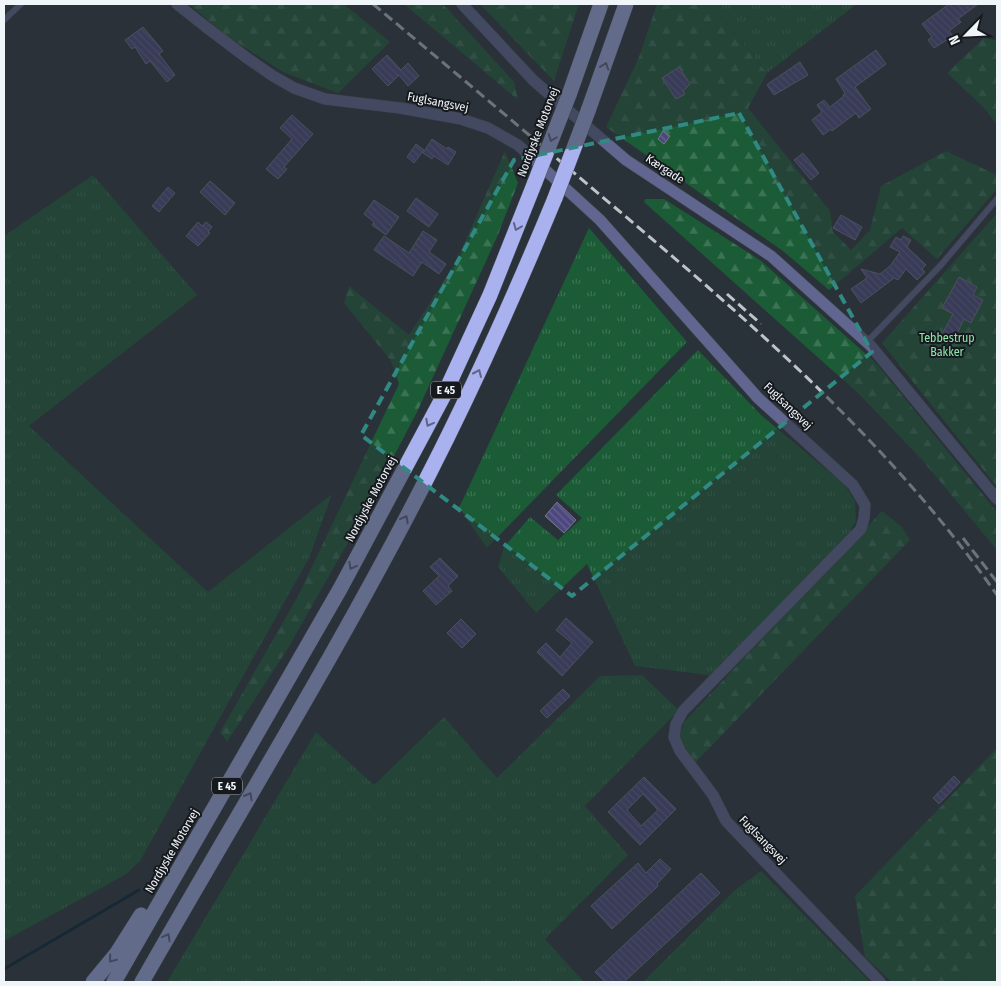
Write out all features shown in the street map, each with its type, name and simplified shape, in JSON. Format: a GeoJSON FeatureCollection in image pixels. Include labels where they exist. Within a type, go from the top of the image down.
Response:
{"type":"FeatureCollection","features":[{"type":"Feature","properties":{"kind":"highway","name":"Nordjyske Motorvej"},"geometry":{"type":"LineString","coordinates":[[114,982],[340,590],[442,397],[490,295],[569,95],[601,4]]}},
{"type":"Feature","properties":{"kind":"highway","name":"E 45"},"geometry":{"type":"LineString","coordinates":[[143,981],[326,664],[428,475],[474,382],[555,198],[626,4]]}},
{"type":"Feature","properties":{"kind":"highway"},"geometry":{"type":"LineString","coordinates":[[93,982],[117,953],[132,930],[200,813],[340,590]]}},
{"type":"Feature","properties":{"kind":"street","name":"Fuglsangsvej"},"geometry":{"type":"LineString","coordinates":[[178,4],[247,58],[294,88],[325,99],[400,108],[461,119],[488,128],[518,145],[600,220],[758,398],[853,485],[865,505],[861,529],[684,711],[676,724],[674,737],[680,751],[713,795],[726,821],[880,982]]}},
{"type":"Feature","properties":{"kind":"street","name":"Kærgade"},"geometry":{"type":"LineString","coordinates":[[462,4],[534,81],[626,160],[771,256],[867,342],[997,498]]}},
{"type":"Feature","properties":{"kind":"lane"},"geometry":{"type":"LineString","coordinates":[[4,20],[21,4]]}},
{"type":"Feature","properties":{"kind":"lane"},"geometry":{"type":"LineString","coordinates":[[867,342],[941,265],[997,199]]}},
{"type":"Feature","properties":{"kind":"highlighted area"},"geometry":{"type":"Polygon","coordinates":[[[739,113],[872,352],[572,596],[361,435],[514,160],[739,113]]]}},
{"type":"Feature","properties":{"kind":"green space"},"geometry":{"type":"Polygon","coordinates":[[[189,4],[344,4],[390,42],[338,93],[283,72],[227,36],[189,4]]]}},
{"type":"Feature","properties":{"kind":"green space"},"geometry":{"type":"Polygon","coordinates":[[[404,4],[443,4],[514,82],[518,100],[404,4]]]}},
{"type":"Feature","properties":{"kind":"green space"},"geometry":{"type":"Polygon","coordinates":[[[480,4],[579,4],[554,81],[480,4]]]}},
{"type":"Feature","properties":{"kind":"green space"},"geometry":{"type":"Polygon","coordinates":[[[657,4],[711,4],[767,73],[748,108],[830,211],[833,232],[851,250],[870,230],[881,186],[946,151],[997,175],[997,189],[937,259],[902,228],[829,290],[783,251],[606,127],[639,57],[657,4]]]}},
{"type":"Feature","properties":{"kind":"green space"},"geometry":{"type":"Polygon","coordinates":[[[711,4],[857,4],[767,73],[711,4]]]}},
{"type":"Feature","properties":{"kind":"green space"},"geometry":{"type":"Polygon","coordinates":[[[984,38],[997,41],[997,125],[985,109],[947,73],[984,38]]]}},
{"type":"Feature","properties":{"kind":"green space"},"geometry":{"type":"Polygon","coordinates":[[[505,151],[518,183],[497,237],[417,412],[359,523],[287,650],[227,742],[220,732],[298,596],[399,384],[391,361],[344,303],[349,286],[409,335],[456,262],[505,151]]]}},
{"type":"Feature","properties":{"kind":"green space"},"geometry":{"type":"Polygon","coordinates":[[[93,175],[197,295],[29,426],[208,592],[332,494],[309,558],[140,861],[125,875],[4,941],[4,236],[93,175]]]}},
{"type":"Feature","properties":{"kind":"green space"},"geometry":{"type":"Polygon","coordinates":[[[645,199],[664,199],[760,260],[876,363],[997,512],[997,550],[923,461],[859,394],[644,202],[645,199]]]}},
{"type":"Feature","properties":{"kind":"green space","name":"Tebbestrup Bakker"},"geometry":{"type":"Polygon","coordinates":[[[997,213],[997,487],[882,343],[997,213]]]}},
{"type":"Feature","properties":{"kind":"green space"},"geometry":{"type":"Polygon","coordinates":[[[589,228],[687,342],[487,548],[459,508],[589,228]]]}},
{"type":"Feature","properties":{"kind":"green space"},"geometry":{"type":"Polygon","coordinates":[[[698,350],[762,416],[844,484],[855,501],[856,521],[843,544],[716,676],[635,666],[587,564],[536,613],[498,567],[504,547],[530,517],[558,540],[582,518],[556,495],[698,350]]]}},
{"type":"Feature","properties":{"kind":"green space"},"geometry":{"type":"Polygon","coordinates":[[[882,511],[902,527],[910,540],[695,763],[685,752],[679,737],[684,722],[882,511]]]}},
{"type":"Feature","properties":{"kind":"green space"},"geometry":{"type":"Polygon","coordinates":[[[642,675],[679,710],[585,806],[628,855],[545,939],[584,982],[167,982],[316,732],[374,785],[444,717],[497,778],[600,676],[642,675]]]}},
{"type":"Feature","properties":{"kind":"green space"},"geometry":{"type":"Polygon","coordinates":[[[997,748],[997,940],[959,982],[892,982],[865,957],[855,896],[997,748]]]}},
{"type":"Feature","properties":{"kind":"green space"},"geometry":{"type":"Polygon","coordinates":[[[761,871],[870,982],[643,982],[735,890],[761,871]]]}},
{"type":"Feature","properties":{"kind":"green space"},"geometry":{"type":"Polygon","coordinates":[[[997,940],[997,982],[959,982],[997,940]]]}},
{"type":"Feature","properties":{"kind":"building"},"geometry":{"type":"Polygon","coordinates":[[[949,4],[978,4],[958,19],[961,22],[949,31],[953,36],[934,48],[928,40],[932,37],[922,24],[949,4]]]}},
{"type":"Feature","properties":{"kind":"building"},"geometry":{"type":"Polygon","coordinates":[[[143,27],[163,51],[159,54],[175,75],[167,82],[150,61],[146,64],[135,47],[132,49],[125,40],[143,27]]]}},
{"type":"Feature","properties":{"kind":"building"},"geometry":{"type":"Polygon","coordinates":[[[876,50],[886,64],[855,87],[871,109],[859,118],[856,113],[832,131],[831,129],[823,135],[812,120],[822,112],[817,105],[824,100],[830,107],[844,96],[845,93],[836,79],[876,50]]]}},
{"type":"Feature","properties":{"kind":"building"},"geometry":{"type":"Polygon","coordinates":[[[387,55],[401,70],[408,63],[419,76],[408,86],[399,75],[388,86],[372,69],[387,55]]]}},
{"type":"Feature","properties":{"kind":"building"},"geometry":{"type":"Polygon","coordinates":[[[800,62],[808,75],[774,95],[767,85],[800,62]]]}},
{"type":"Feature","properties":{"kind":"building"},"geometry":{"type":"Polygon","coordinates":[[[679,67],[690,84],[683,91],[685,94],[676,99],[662,78],[679,67]]]}},
{"type":"Feature","properties":{"kind":"building"},"geometry":{"type":"Polygon","coordinates":[[[292,115],[313,134],[284,167],[287,169],[278,179],[266,169],[292,139],[280,128],[292,115]]]}},
{"type":"Feature","properties":{"kind":"building"},"geometry":{"type":"Polygon","coordinates":[[[663,131],[670,136],[664,144],[658,139],[663,131]]]}},
{"type":"Feature","properties":{"kind":"building"},"geometry":{"type":"Polygon","coordinates":[[[432,139],[447,149],[448,147],[456,152],[448,165],[434,156],[432,159],[423,153],[432,139]]]}},
{"type":"Feature","properties":{"kind":"building"},"geometry":{"type":"Polygon","coordinates":[[[416,144],[424,150],[414,163],[407,157],[416,144]]]}},
{"type":"Feature","properties":{"kind":"building"},"geometry":{"type":"Polygon","coordinates":[[[803,153],[819,173],[811,180],[794,160],[803,153]]]}},
{"type":"Feature","properties":{"kind":"building"},"geometry":{"type":"Polygon","coordinates":[[[210,181],[235,203],[225,215],[200,192],[210,181]]]}},
{"type":"Feature","properties":{"kind":"building"},"geometry":{"type":"Polygon","coordinates":[[[168,187],[175,193],[159,212],[152,206],[168,187]]]}},
{"type":"Feature","properties":{"kind":"building"},"geometry":{"type":"Polygon","coordinates":[[[416,198],[438,214],[429,227],[407,211],[416,198]]]}},
{"type":"Feature","properties":{"kind":"building"},"geometry":{"type":"Polygon","coordinates":[[[374,200],[399,217],[386,235],[372,225],[374,222],[364,214],[374,200]]]}},
{"type":"Feature","properties":{"kind":"building"},"geometry":{"type":"Polygon","coordinates":[[[841,215],[862,227],[855,240],[833,228],[841,215]]]}},
{"type":"Feature","properties":{"kind":"building"},"geometry":{"type":"Polygon","coordinates":[[[198,222],[202,226],[206,222],[212,227],[208,232],[210,233],[198,246],[186,236],[198,222]]]}},
{"type":"Feature","properties":{"kind":"building"},"geometry":{"type":"Polygon","coordinates":[[[423,231],[437,240],[429,252],[446,264],[439,274],[422,262],[413,276],[374,250],[384,236],[409,253],[423,231]]]}},
{"type":"Feature","properties":{"kind":"building"},"geometry":{"type":"Polygon","coordinates":[[[903,236],[911,240],[907,247],[926,265],[922,269],[925,272],[917,280],[906,269],[898,280],[894,278],[861,303],[851,289],[867,278],[861,269],[880,274],[890,266],[900,252],[890,247],[896,237],[901,240],[903,236]]]}},
{"type":"Feature","properties":{"kind":"building"},"geometry":{"type":"Polygon","coordinates":[[[959,277],[977,287],[973,295],[983,300],[971,323],[964,319],[953,342],[941,336],[953,314],[942,308],[959,277]]]}},
{"type":"Feature","properties":{"kind":"building"},"geometry":{"type":"Polygon","coordinates":[[[557,502],[576,520],[564,533],[545,516],[557,502]]]}},
{"type":"Feature","properties":{"kind":"building"},"geometry":{"type":"Polygon","coordinates":[[[440,558],[458,576],[448,586],[452,591],[436,605],[423,591],[439,576],[430,567],[440,558]]]}},
{"type":"Feature","properties":{"kind":"building"},"geometry":{"type":"Polygon","coordinates":[[[566,618],[593,642],[562,676],[537,652],[546,643],[560,657],[572,643],[556,630],[566,618]]]}},
{"type":"Feature","properties":{"kind":"building"},"geometry":{"type":"Polygon","coordinates":[[[461,619],[476,634],[462,648],[447,633],[461,619]]]}},
{"type":"Feature","properties":{"kind":"building"},"geometry":{"type":"Polygon","coordinates":[[[563,689],[570,696],[547,718],[540,711],[563,689]]]}},
{"type":"Feature","properties":{"kind":"building"},"geometry":{"type":"Polygon","coordinates":[[[954,776],[960,782],[939,804],[933,798],[954,776]]]}},
{"type":"Feature","properties":{"kind":"building"},"geometry":{"type":"Polygon","coordinates":[[[644,777],[676,809],[640,845],[608,812],[644,777]],[[643,794],[627,810],[641,826],[658,810],[643,794]]]}},
{"type":"Feature","properties":{"kind":"building"},"geometry":{"type":"Polygon","coordinates":[[[660,859],[671,869],[657,884],[658,886],[612,929],[591,906],[638,863],[646,873],[660,859]]]}},
{"type":"Feature","properties":{"kind":"building"},"geometry":{"type":"Polygon","coordinates":[[[701,873],[720,893],[624,982],[605,982],[595,972],[701,873]]]}},
{"type":"Feature","properties":{"kind":"waterway"},"geometry":{"type":"LineString","coordinates":[[4,969],[139,890]]}},
{"type":"Feature","properties":{"kind":"railway"},"geometry":{"type":"LineString","coordinates":[[373,4],[676,259],[823,393],[915,490],[957,541],[997,595]]}},
{"type":"Feature","properties":{"kind":"railway"},"geometry":{"type":"LineString","coordinates":[[727,294],[761,324]]}},
{"type":"Feature","properties":{"kind":"railway"},"geometry":{"type":"LineString","coordinates":[[963,538],[997,582]]}}]}
